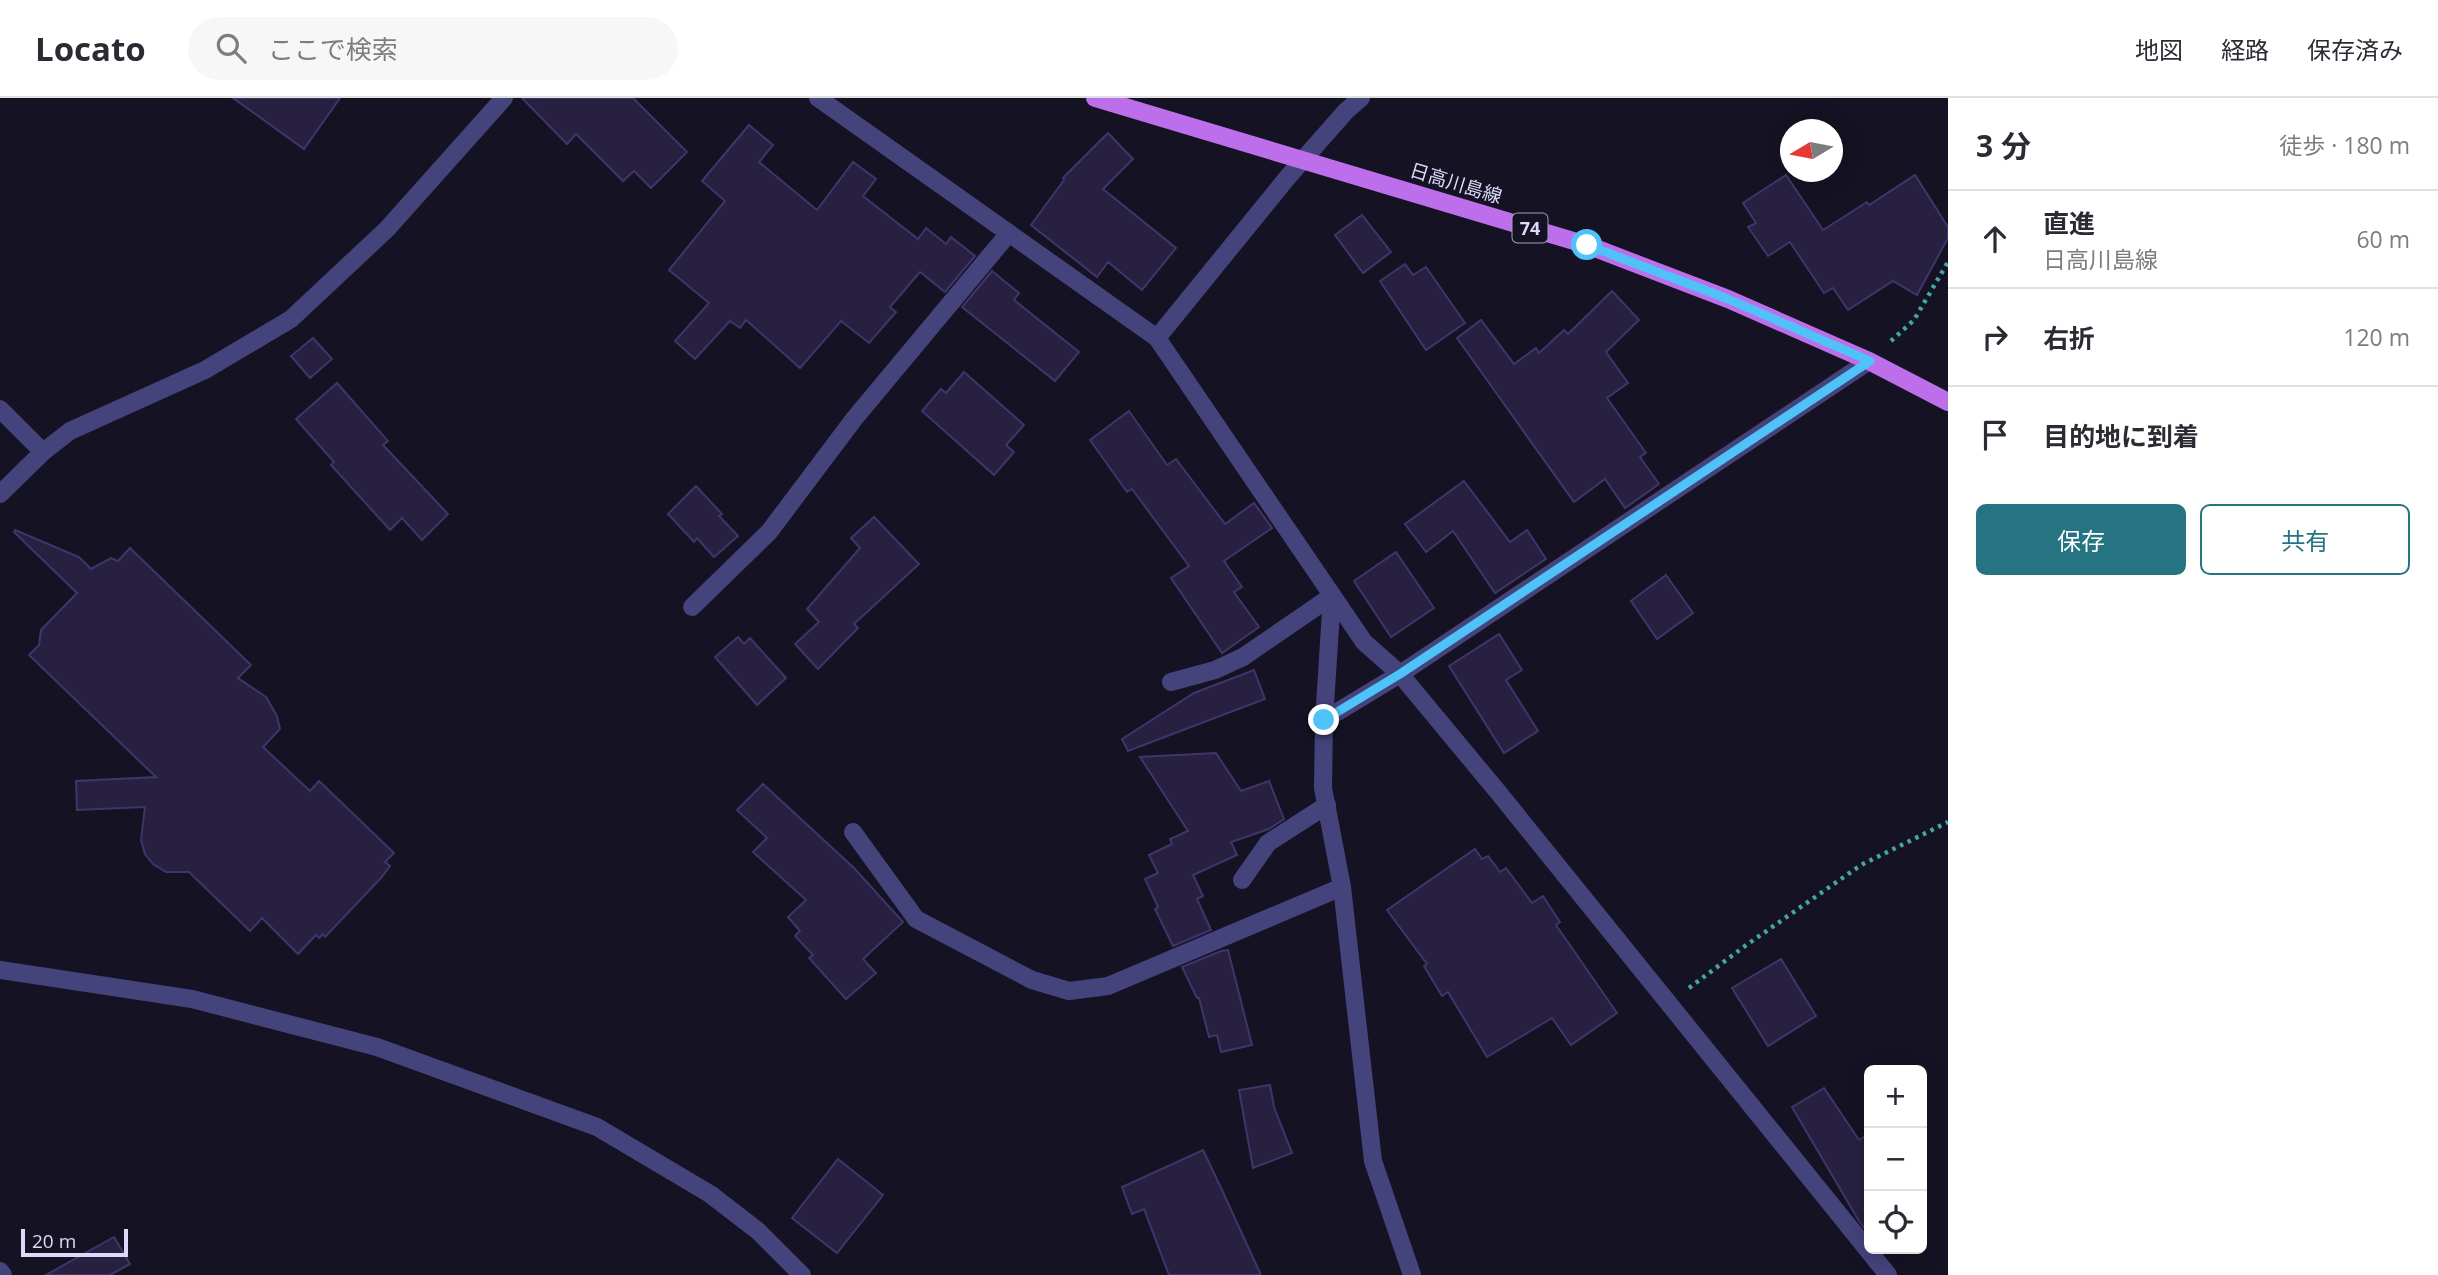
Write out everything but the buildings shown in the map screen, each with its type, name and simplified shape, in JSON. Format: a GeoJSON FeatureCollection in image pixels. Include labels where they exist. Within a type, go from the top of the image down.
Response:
{"type":"FeatureCollection","features":[{"type":"Feature","properties":{"kind":"main road","name":"日高川島線"},"geometry":{"type":"LineString","coordinates":[[1095,98],[1587,245],[1728,299],[1870,361],[1948,402]]}},
{"type":"Feature","properties":{"kind":"street"},"geometry":{"type":"LineString","coordinates":[[0,494],[43,452],[70,431],[205,370],[291,319],[387,229],[504,98]]}},
{"type":"Feature","properties":{"kind":"street"},"geometry":{"type":"LineString","coordinates":[[818,98],[1157,338],[1364,642],[1400,674],[1888,1275]]}},
{"type":"Feature","properties":{"kind":"street"},"geometry":{"type":"LineString","coordinates":[[1157,338],[1287,178],[1360,98]]}},
{"type":"Feature","properties":{"kind":"street"},"geometry":{"type":"LineString","coordinates":[[692,607],[769,532],[854,419],[1009,233]]}},
{"type":"Feature","properties":{"kind":"street"},"geometry":{"type":"LineString","coordinates":[[1324,720],[1400,674],[1870,361]]}},
{"type":"Feature","properties":{"kind":"street"},"geometry":{"type":"LineString","coordinates":[[0,409],[43,452]]}},
{"type":"Feature","properties":{"kind":"street"},"geometry":{"type":"LineString","coordinates":[[1171,682],[1215,670],[1243,657],[1332,596]]}},
{"type":"Feature","properties":{"kind":"street"},"geometry":{"type":"LineString","coordinates":[[1332,596],[1324,720],[1323,788],[1342,887],[1373,1161],[1412,1275]]}},
{"type":"Feature","properties":{"kind":"street"},"geometry":{"type":"LineString","coordinates":[[1242,880],[1268,843],[1326,806]]}},
{"type":"Feature","properties":{"kind":"street"},"geometry":{"type":"LineString","coordinates":[[853,832],[916,919],[1032,980],[1069,991],[1108,986],[1342,887]]}},
{"type":"Feature","properties":{"kind":"street"},"geometry":{"type":"LineString","coordinates":[[0,970],[192,999],[363,1043],[597,1127],[709,1194],[758,1231],[802,1275]]}},
{"type":"Feature","properties":{"kind":"path"},"geometry":{"type":"LineString","coordinates":[[1870,361],[1914,320],[1948,262]]}},
{"type":"Feature","properties":{"kind":"path"},"geometry":{"type":"LineString","coordinates":[[1669,1003],[1861,865],[1948,822]]}},
{"type":"Feature","properties":{"kind":"route"},"geometry":{"type":"LineString","coordinates":[[1324,720],[1400,674],[1870,361],[1728,299],[1587,245]]}}]}
